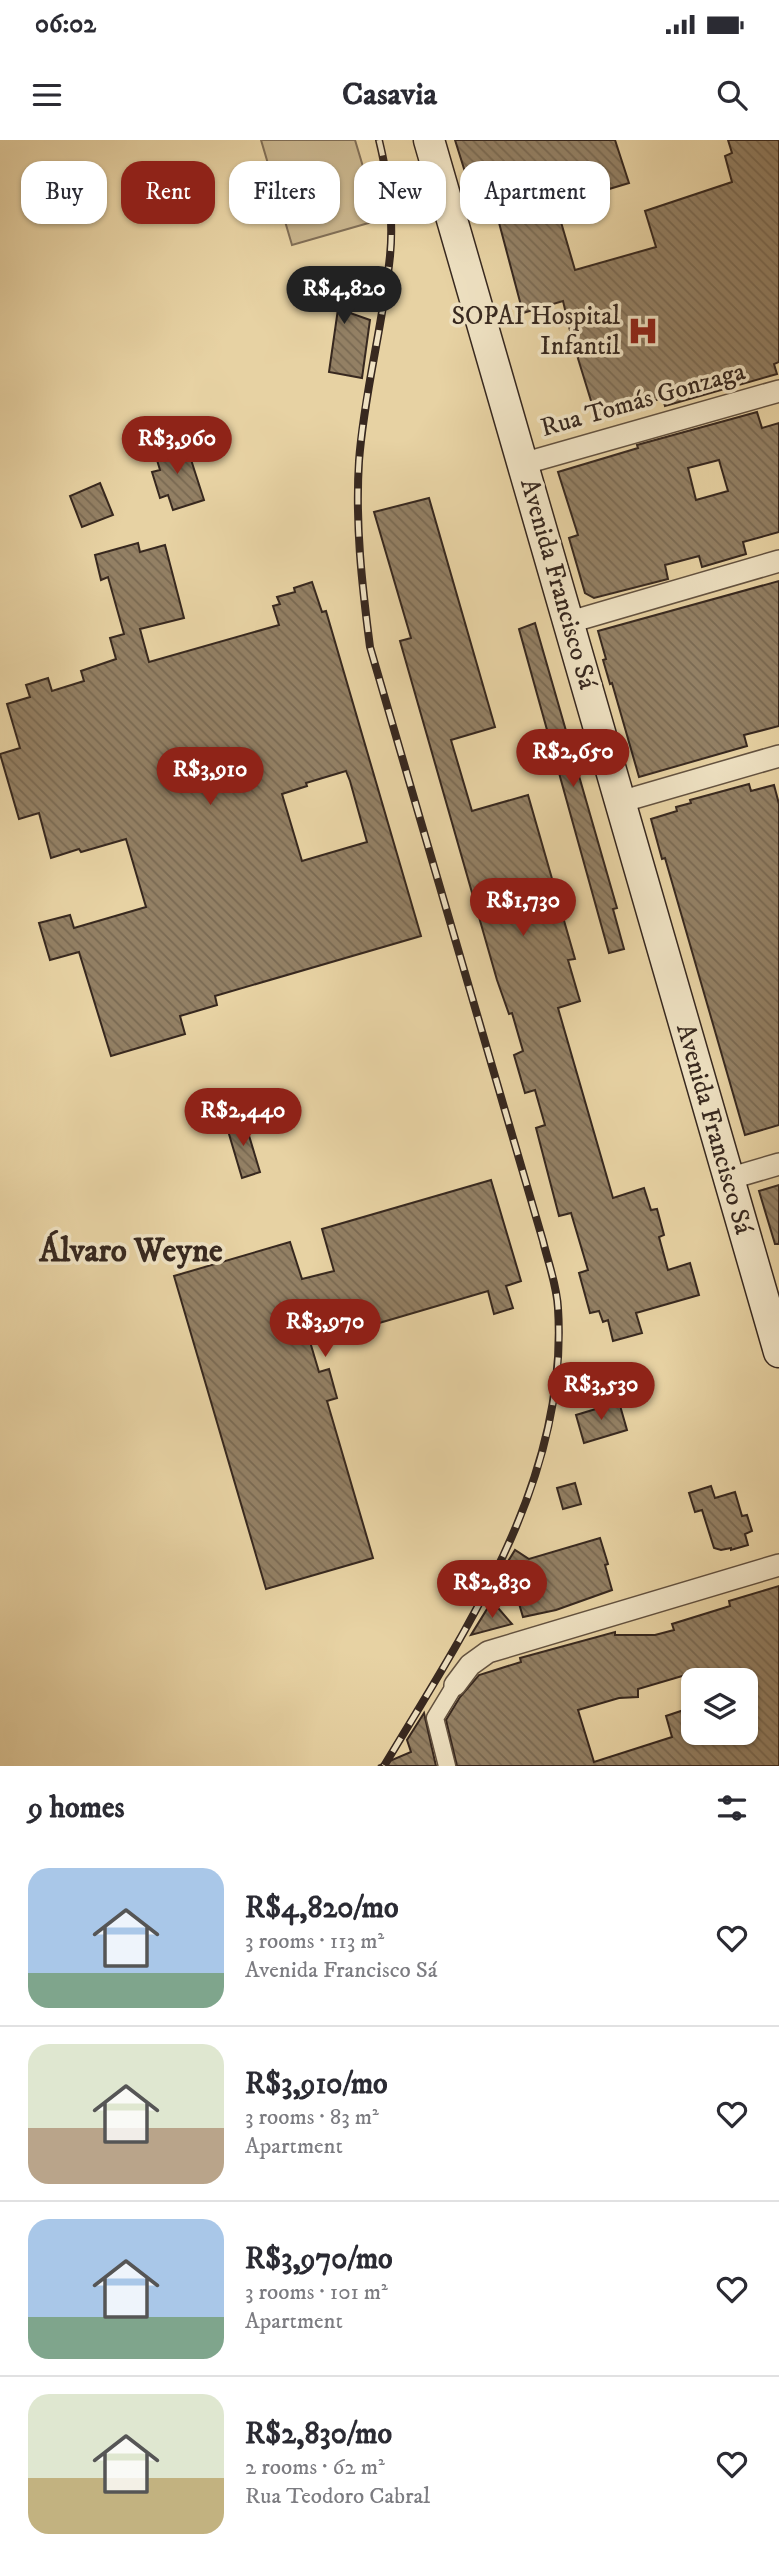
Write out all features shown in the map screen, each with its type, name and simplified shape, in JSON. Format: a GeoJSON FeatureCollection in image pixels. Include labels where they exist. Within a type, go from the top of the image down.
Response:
{"type":"FeatureCollection","features":[{"type":"Feature","properties":{"kind":"main road","name":"Avenida Francisco Sá"},"geometry":{"type":"LineString","coordinates":[[429,140],[779,1349]]}},
{"type":"Feature","properties":{"kind":"street","name":"Rua Tomás Gonzaga"},"geometry":{"type":"LineString","coordinates":[[522,464],[779,391]]}},
{"type":"Feature","properties":{"kind":"street"},"geometry":{"type":"LineString","coordinates":[[570,622],[779,561]]}},
{"type":"Feature","properties":{"kind":"street"},"geometry":{"type":"LineString","coordinates":[[620,802],[779,756]]}},
{"type":"Feature","properties":{"kind":"street"},"geometry":{"type":"LineString","coordinates":[[728,1179],[779,1164]]}},
{"type":"Feature","properties":{"kind":"street"},"geometry":{"type":"LineString","coordinates":[[447,1766],[435,1718],[470,1665],[488,1652],[779,1565]]}},
{"type":"Feature","properties":{"kind":"shaded area"},"geometry":{"type":"Polygon","coordinates":[[[261,140],[355,140],[361,161],[354,161],[354,224],[365,224],[292,245],[286,224],[340,224],[340,161],[267,161],[261,140]]]}},
{"type":"Feature","properties":{"kind":"building","name":"SOPAI Hospital Infantil"},"geometry":{"type":"Polygon","coordinates":[[[455,140],[615,140],[629,183],[610,189],[610,161],[462,161],[455,140]]]}},
{"type":"Feature","properties":{"kind":"building","name":"SOPAI Hospital Infantil"},"geometry":{"type":"Polygon","coordinates":[[[728,140],[779,140],[779,362],[774,364],[777,374],[665,406],[663,398],[596,417],[563,301],[523,313],[499,224],[562,224],[575,270],[656,247],[645,211],[732,182],[725,156],[732,153],[728,140]]]}},
{"type":"Feature","properties":{"kind":"building"},"geometry":{"type":"Polygon","coordinates":[[[318,274],[360,287],[350,313],[370,320],[362,378],[329,372],[338,309],[310,301],[318,274]]]}},
{"type":"Feature","properties":{"kind":"building"},"geometry":{"type":"Polygon","coordinates":[[[757,412],[762,428],[779,423],[779,532],[743,542],[746,554],[702,567],[699,556],[665,565],[668,579],[594,598],[585,593],[569,538],[578,535],[558,472],[638,448],[637,445],[757,412]],[[719,460],[688,468],[696,500],[728,491],[719,460]]]}},
{"type":"Feature","properties":{"kind":"building"},"geometry":{"type":"Polygon","coordinates":[[[185,441],[204,500],[173,510],[168,495],[160,498],[152,472],[160,470],[154,450],[185,441]]]}},
{"type":"Feature","properties":{"kind":"building"},"geometry":{"type":"Polygon","coordinates":[[[100,483],[113,515],[82,527],[70,496],[100,483]]]}},
{"type":"Feature","properties":{"kind":"building"},"geometry":{"type":"Polygon","coordinates":[[[429,498],[495,727],[451,740],[472,811],[528,795],[575,959],[568,960],[580,1001],[558,1008],[613,1198],[644,1188],[651,1210],[657,1209],[664,1235],[659,1237],[668,1270],[690,1263],[699,1295],[636,1313],[642,1333],[613,1341],[608,1320],[603,1322],[599,1311],[590,1313],[579,1273],[588,1270],[571,1213],[559,1216],[536,1128],[545,1125],[535,1090],[525,1093],[514,1055],[523,1051],[512,1013],[509,1014],[497,980],[400,641],[411,638],[374,512],[429,498]]]}},
{"type":"Feature","properties":{"kind":"building"},"geometry":{"type":"Polygon","coordinates":[[[138,543],[140,552],[165,545],[184,618],[140,629],[149,662],[279,625],[273,606],[280,604],[277,597],[295,592],[294,588],[312,582],[322,612],[326,611],[421,936],[215,996],[217,1005],[180,1016],[185,1034],[111,1056],[79,952],[50,960],[39,923],[70,915],[74,928],[146,907],[126,839],[51,858],[39,813],[19,819],[0,754],[20,748],[7,704],[30,697],[26,685],[48,678],[52,691],[84,681],[81,671],[116,659],[110,638],[124,634],[108,577],[101,580],[95,555],[138,543]],[[346,771],[306,783],[307,786],[282,794],[302,861],[367,842],[346,771]]]}},
{"type":"Feature","properties":{"kind":"building"},"geometry":{"type":"Polygon","coordinates":[[[779,581],[779,726],[744,735],[747,746],[639,777],[603,660],[606,659],[598,631],[779,581]]]}},
{"type":"Feature","properties":{"kind":"building"},"geometry":{"type":"Polygon","coordinates":[[[535,623],[617,908],[613,909],[624,949],[609,953],[519,629],[535,623]]]}},
{"type":"Feature","properties":{"kind":"building"},"geometry":{"type":"Polygon","coordinates":[[[749,784],[751,791],[774,785],[779,804],[779,1125],[745,1135],[665,858],[662,859],[651,819],[677,811],[676,807],[691,803],[690,800],[749,784]]]}},
{"type":"Feature","properties":{"kind":"building"},"geometry":{"type":"Polygon","coordinates":[[[244,1119],[260,1172],[242,1178],[226,1124],[244,1119]]]}},
{"type":"Feature","properties":{"kind":"building"},"geometry":{"type":"Polygon","coordinates":[[[491,1180],[521,1281],[506,1286],[513,1308],[494,1314],[488,1291],[352,1331],[349,1323],[308,1335],[319,1372],[329,1369],[337,1398],[327,1401],[373,1558],[266,1589],[174,1276],[290,1242],[302,1279],[334,1271],[322,1229],[491,1180]]]}},
{"type":"Feature","properties":{"kind":"building"},"geometry":{"type":"Polygon","coordinates":[[[779,1185],[779,1244],[775,1244],[759,1191],[779,1185]]]}},
{"type":"Feature","properties":{"kind":"building"},"geometry":{"type":"Polygon","coordinates":[[[619,1402],[627,1430],[584,1443],[576,1415],[619,1402]]]}},
{"type":"Feature","properties":{"kind":"building"},"geometry":{"type":"Polygon","coordinates":[[[575,1483],[581,1504],[563,1509],[557,1488],[575,1483]]]}},
{"type":"Feature","properties":{"kind":"building"},"geometry":{"type":"Polygon","coordinates":[[[711,1486],[715,1498],[735,1492],[742,1516],[747,1515],[752,1531],[745,1534],[748,1545],[731,1550],[714,1548],[702,1510],[695,1512],[689,1493],[711,1486]]]}},
{"type":"Feature","properties":{"kind":"building"},"geometry":{"type":"Polygon","coordinates":[[[600,1538],[612,1590],[556,1610],[523,1617],[507,1563],[515,1550],[529,1559],[600,1538]]]}},
{"type":"Feature","properties":{"kind":"building"},"geometry":{"type":"Polygon","coordinates":[[[779,1586],[779,1766],[457,1766],[446,1720],[460,1697],[479,1675],[521,1662],[520,1658],[615,1632],[615,1635],[655,1635],[674,1630],[672,1624],[730,1606],[729,1601],[779,1586]],[[681,1668],[681,1676],[638,1689],[638,1697],[619,1698],[578,1710],[594,1762],[672,1737],[666,1716],[681,1711],[681,1745],[758,1745],[758,1668],[681,1668]]]}},
{"type":"Feature","properties":{"kind":"building"},"geometry":{"type":"Polygon","coordinates":[[[492,1601],[512,1624],[471,1635],[492,1601]]]}},
{"type":"Feature","properties":{"kind":"building"},"geometry":{"type":"Polygon","coordinates":[[[424,1713],[436,1766],[378,1766],[411,1752],[407,1740],[424,1713]]]}},
{"type":"Feature","properties":{"kind":"railway"},"geometry":{"type":"LineString","coordinates":[[379,140],[389,197],[391,241],[387,282],[361,435],[358,485],[360,554],[370,647],[543,1241],[558,1308],[557,1371],[547,1432],[530,1491],[507,1548],[479,1604],[384,1766]]}},
{"type":"Feature","properties":{"kind":"place","name":"SOPAI Hospital Infantil"},"geometry":{"type":"Point","coordinates":[643,331]}},
{"type":"Feature","properties":{"kind":"district","name":"Álvaro Weyne"},"geometry":{"type":"Point","coordinates":[131,1251]}}]}
